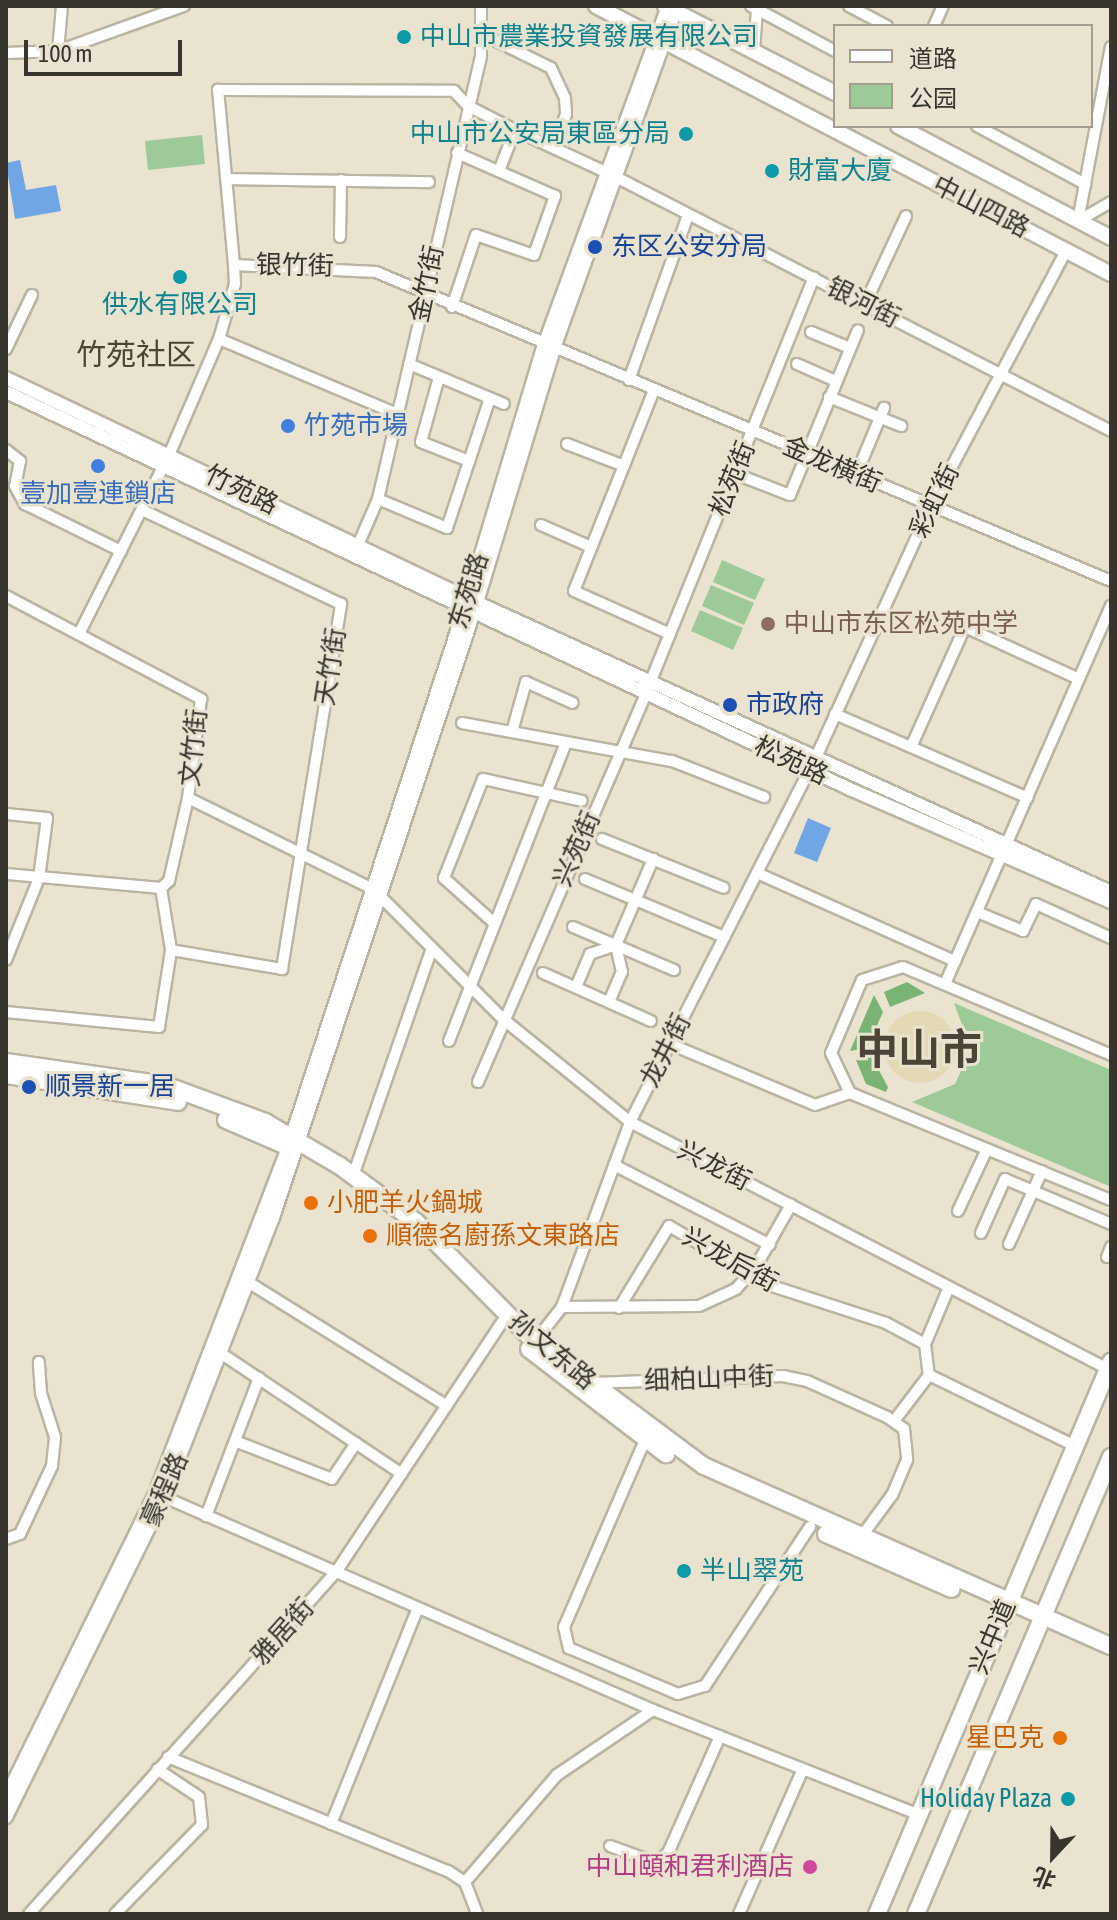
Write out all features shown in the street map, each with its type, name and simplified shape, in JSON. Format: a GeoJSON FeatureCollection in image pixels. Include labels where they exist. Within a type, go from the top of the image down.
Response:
{"type":"FeatureCollection","features":[{"type":"Feature","properties":{"kind":"main road","name":"中山四路"},"geometry":{"type":"LineString","coordinates":[[596,6],[1111,274]]}},
{"type":"Feature","properties":{"kind":"main road"},"geometry":{"type":"LineString","coordinates":[[671,7],[833,92]]}},
{"type":"Feature","properties":{"kind":"main road","name":"中山四路"},"geometry":{"type":"LineString","coordinates":[[902,128],[1111,238]]}},
{"type":"Feature","properties":{"kind":"main road","name":"孙文东路"},"geometry":{"type":"LineString","coordinates":[[6,1062],[165,1085],[265,1122],[409,1230],[502,1322],[704,1466],[1111,1655]]}},
{"type":"Feature","properties":{"kind":"main road","name":"孙文东路"},"geometry":{"type":"LineString","coordinates":[[6,1075],[162,1095],[294,1145],[353,1176],[416,1222],[572,1385],[645,1440],[699,1475],[810,1527],[1005,1606]]}},
{"type":"Feature","properties":{"kind":"main road","name":"兴中道"},"geometry":{"type":"LineString","coordinates":[[877,1914],[1005,1606],[1110,1365]]}},
{"type":"Feature","properties":{"kind":"main road","name":"兴中道"},"geometry":{"type":"LineString","coordinates":[[916,1914],[1111,1457]]}},
{"type":"Feature","properties":{"kind":"main road","name":"孙文东路"},"geometry":{"type":"LineString","coordinates":[[1042,1623],[1111,1646]]}},
{"type":"Feature","properties":{"kind":"street"},"geometry":{"type":"LineString","coordinates":[[58,51],[62,6]]}},
{"type":"Feature","properties":{"kind":"street"},"geometry":{"type":"LineString","coordinates":[[6,53],[58,51],[184,6]]}},
{"type":"Feature","properties":{"kind":"street","name":"金竹街"},"geometry":{"type":"LineString","coordinates":[[355,552],[378,499],[481,56],[481,6]]}},
{"type":"Feature","properties":{"kind":"street"},"geometry":{"type":"LineString","coordinates":[[849,6],[883,24]]}},
{"type":"Feature","properties":{"kind":"street","name":"东苑路"},"geometry":{"type":"LineString","coordinates":[[294,1145],[471,605],[549,347],[671,7]]}},
{"type":"Feature","properties":{"kind":"street"},"geometry":{"type":"LineString","coordinates":[[754,50],[754,8],[833,50]]}},
{"type":"Feature","properties":{"kind":"street"},"geometry":{"type":"LineString","coordinates":[[480,33],[551,68],[565,98],[566,114],[554,148]]}},
{"type":"Feature","properties":{"kind":"street"},"geometry":{"type":"LineString","coordinates":[[1078,221],[1111,47]]}},
{"type":"Feature","properties":{"kind":"street","name":"银河街"},"geometry":{"type":"LineString","coordinates":[[227,179],[218,90],[454,91],[468,106],[610,173],[1111,431]]}},
{"type":"Feature","properties":{"kind":"street"},"geometry":{"type":"LineString","coordinates":[[981,128],[1085,184]]}},
{"type":"Feature","properties":{"kind":"street"},"geometry":{"type":"LineString","coordinates":[[499,171],[515,130]]}},
{"type":"Feature","properties":{"kind":"street"},"geometry":{"type":"LineString","coordinates":[[452,307],[476,235],[534,255],[555,196],[457,153]]}},
{"type":"Feature","properties":{"kind":"street"},"geometry":{"type":"LineString","coordinates":[[234,265],[227,179],[429,182]]}},
{"type":"Feature","properties":{"kind":"street"},"geometry":{"type":"LineString","coordinates":[[340,237],[341,180]]}},
{"type":"Feature","properties":{"kind":"street"},"geometry":{"type":"LineString","coordinates":[[1078,221],[1111,202]]}},
{"type":"Feature","properties":{"kind":"street"},"geometry":{"type":"LineString","coordinates":[[629,380],[688,215]]}},
{"type":"Feature","properties":{"kind":"street"},"geometry":{"type":"LineString","coordinates":[[865,304],[906,216]]}},
{"type":"Feature","properties":{"kind":"street","name":"彩虹街"},"geometry":{"type":"LineString","coordinates":[[816,757],[931,506],[1066,251]]}},
{"type":"Feature","properties":{"kind":"street","name":"银竹街"},"geometry":{"type":"LineString","coordinates":[[80,632],[166,460],[219,339],[235,284],[234,265],[355,268],[549,347]]}},
{"type":"Feature","properties":{"kind":"street","name":"松苑街"},"geometry":{"type":"LineString","coordinates":[[650,680],[814,278]]}},
{"type":"Feature","properties":{"kind":"street"},"geometry":{"type":"LineString","coordinates":[[6,349],[32,295]]}},
{"type":"Feature","properties":{"kind":"street"},"geometry":{"type":"LineString","coordinates":[[736,474],[790,495],[858,330]]}},
{"type":"Feature","properties":{"kind":"street"},"geometry":{"type":"LineString","coordinates":[[811,332],[850,348]]}},
{"type":"Feature","properties":{"kind":"street"},"geometry":{"type":"LineString","coordinates":[[219,339],[397,414]]}},
{"type":"Feature","properties":{"kind":"street","name":"金龙横街"},"geometry":{"type":"LineString","coordinates":[[549,347],[1111,581]]}},
{"type":"Feature","properties":{"kind":"street"},"geometry":{"type":"LineString","coordinates":[[409,364],[504,404]]}},
{"type":"Feature","properties":{"kind":"street"},"geometry":{"type":"LineString","coordinates":[[797,364],[836,381]]}},
{"type":"Feature","properties":{"kind":"street"},"geometry":{"type":"LineString","coordinates":[[439,377],[421,442],[469,461]]}},
{"type":"Feature","properties":{"kind":"street","name":"竹苑路"},"geometry":{"type":"LineString","coordinates":[[6,378],[166,460],[471,605]]}},
{"type":"Feature","properties":{"kind":"street"},"geometry":{"type":"LineString","coordinates":[[654,390],[574,591],[670,634]]}},
{"type":"Feature","properties":{"kind":"street","name":"竹苑路"},"geometry":{"type":"LineString","coordinates":[[6,392],[166,460]]}},
{"type":"Feature","properties":{"kind":"street"},"geometry":{"type":"LineString","coordinates":[[829,397],[882,413],[901,426]]}},
{"type":"Feature","properties":{"kind":"street"},"geometry":{"type":"LineString","coordinates":[[378,499],[444,530],[490,398]]}},
{"type":"Feature","properties":{"kind":"street"},"geometry":{"type":"LineString","coordinates":[[856,475],[882,413]]}},
{"type":"Feature","properties":{"kind":"street"},"geometry":{"type":"LineString","coordinates":[[567,444],[624,466]]}},
{"type":"Feature","properties":{"kind":"street"},"geometry":{"type":"LineString","coordinates":[[6,450],[20,461],[15,486],[25,504],[121,551]]}},
{"type":"Feature","properties":{"kind":"street","name":"天竹街"},"geometry":{"type":"LineString","coordinates":[[142,510],[341,604],[282,969],[171,950]]}},
{"type":"Feature","properties":{"kind":"street"},"geometry":{"type":"LineString","coordinates":[[541,525],[591,547]]}},
{"type":"Feature","properties":{"kind":"street","name":"文竹街"},"geometry":{"type":"LineString","coordinates":[[6,596],[80,632],[201,699],[176,863],[161,888]]}},
{"type":"Feature","properties":{"kind":"street","name":"松苑路"},"geometry":{"type":"LineString","coordinates":[[471,605],[650,680],[816,757],[1111,902]]}},
{"type":"Feature","properties":{"kind":"street","name":"松苑路"},"geometry":{"type":"LineString","coordinates":[[471,605],[646,693],[809,769],[1111,892]]}},
{"type":"Feature","properties":{"kind":"street"},"geometry":{"type":"LineString","coordinates":[[945,984],[1111,606]]}},
{"type":"Feature","properties":{"kind":"street"},"geometry":{"type":"LineString","coordinates":[[911,747],[965,627],[1079,679]]}},
{"type":"Feature","properties":{"kind":"street","name":"兴苑街"},"geometry":{"type":"LineString","coordinates":[[478,1082],[650,680]]}},
{"type":"Feature","properties":{"kind":"street"},"geometry":{"type":"LineString","coordinates":[[512,732],[526,682],[573,703]]}},
{"type":"Feature","properties":{"kind":"street"},"geometry":{"type":"LineString","coordinates":[[835,714],[1028,798]]}},
{"type":"Feature","properties":{"kind":"street"},"geometry":{"type":"LineString","coordinates":[[462,723],[672,761],[764,797]]}},
{"type":"Feature","properties":{"kind":"street"},"geometry":{"type":"LineString","coordinates":[[449,1041],[566,742]]}},
{"type":"Feature","properties":{"kind":"street","name":"龙井街"},"geometry":{"type":"LineString","coordinates":[[533,1345],[562,1307],[630,1122],[816,757]]}},
{"type":"Feature","properties":{"kind":"street"},"geometry":{"type":"LineString","coordinates":[[493,922],[444,878],[483,779],[582,801]]}},
{"type":"Feature","properties":{"kind":"street"},"geometry":{"type":"LineString","coordinates":[[188,798],[376,892]]}},
{"type":"Feature","properties":{"kind":"street"},"geometry":{"type":"LineString","coordinates":[[6,814],[47,818],[39,878],[6,960]]}},
{"type":"Feature","properties":{"kind":"street"},"geometry":{"type":"LineString","coordinates":[[602,839],[724,888]]}},
{"type":"Feature","properties":{"kind":"street"},"geometry":{"type":"LineString","coordinates":[[609,1002],[622,972],[616,945],[653,859]]}},
{"type":"Feature","properties":{"kind":"street"},"geometry":{"type":"LineString","coordinates":[[757,873],[955,961]]}},
{"type":"Feature","properties":{"kind":"street"},"geometry":{"type":"LineString","coordinates":[[6,874],[161,888],[171,950],[159,1027],[6,1012]]}},
{"type":"Feature","properties":{"kind":"street"},"geometry":{"type":"LineString","coordinates":[[585,879],[724,937]]}},
{"type":"Feature","properties":{"kind":"street","name":"兴龙街"},"geometry":{"type":"LineString","coordinates":[[376,892],[503,1019],[630,1122],[949,1287],[1110,1365]]}},
{"type":"Feature","properties":{"kind":"street"},"geometry":{"type":"LineString","coordinates":[[977,912],[1023,931],[1036,904],[1111,938]]}},
{"type":"Feature","properties":{"kind":"street"},"geometry":{"type":"LineString","coordinates":[[573,927],[674,970]]}},
{"type":"Feature","properties":{"kind":"street"},"geometry":{"type":"LineString","coordinates":[[576,987],[590,954],[616,945]]}},
{"type":"Feature","properties":{"kind":"street"},"geometry":{"type":"LineString","coordinates":[[353,1176],[432,948]]}},
{"type":"Feature","properties":{"kind":"street"},"geometry":{"type":"LineString","coordinates":[[850,1093],[831,1053],[862,980],[903,967],[1111,1055]]}},
{"type":"Feature","properties":{"kind":"street"},"geometry":{"type":"LineString","coordinates":[[543,973],[651,1021]]}},
{"type":"Feature","properties":{"kind":"street"},"geometry":{"type":"LineString","coordinates":[[670,1044],[815,1105],[850,1093],[1111,1200]]}},
{"type":"Feature","properties":{"kind":"street","name":"豪程路"},"geometry":{"type":"LineString","coordinates":[[6,1817],[164,1497],[222,1354],[294,1145]]}},
{"type":"Feature","properties":{"kind":"street","name":"豪程路"},"geometry":{"type":"LineString","coordinates":[[6,1797],[155,1494],[294,1145]]}},
{"type":"Feature","properties":{"kind":"street"},"geometry":{"type":"LineString","coordinates":[[958,1211],[987,1149]]}},
{"type":"Feature","properties":{"kind":"street"},"geometry":{"type":"LineString","coordinates":[[614,1165],[770,1245]]}},
{"type":"Feature","properties":{"kind":"street"},"geometry":{"type":"LineString","coordinates":[[1009,1244],[1042,1171]]}},
{"type":"Feature","properties":{"kind":"street"},"geometry":{"type":"LineString","coordinates":[[981,1233],[1005,1179],[1111,1224]]}},
{"type":"Feature","properties":{"kind":"street"},"geometry":{"type":"LineString","coordinates":[[562,1307],[699,1306],[736,1289],[750,1274],[791,1205]]}},
{"type":"Feature","properties":{"kind":"street","name":"兴龙后街"},"geometry":{"type":"LineString","coordinates":[[619,1308],[669,1226],[772,1286],[886,1323],[925,1344]]}},
{"type":"Feature","properties":{"kind":"street"},"geometry":{"type":"LineString","coordinates":[[248,1282],[447,1406]]}},
{"type":"Feature","properties":{"kind":"street"},"geometry":{"type":"LineString","coordinates":[[861,1537],[892,1495],[907,1460],[904,1429],[894,1421],[929,1375],[925,1344],[949,1287]]}},
{"type":"Feature","properties":{"kind":"street","name":"雅居街"},"geometry":{"type":"LineString","coordinates":[[29,1914],[336,1572],[502,1322]]}},
{"type":"Feature","properties":{"kind":"street"},"geometry":{"type":"LineString","coordinates":[[222,1354],[402,1474]]}},
{"type":"Feature","properties":{"kind":"street"},"geometry":{"type":"LineString","coordinates":[[6,1539],[20,1534],[52,1466],[55,1437],[41,1393],[39,1362]]}},
{"type":"Feature","properties":{"kind":"street"},"geometry":{"type":"LineString","coordinates":[[929,1375],[1075,1446]]}},
{"type":"Feature","properties":{"kind":"street","name":"细柏山中街"},"geometry":{"type":"LineString","coordinates":[[572,1385],[783,1376],[807,1381],[894,1421]]}},
{"type":"Feature","properties":{"kind":"street"},"geometry":{"type":"LineString","coordinates":[[206,1516],[259,1378]]}},
{"type":"Feature","properties":{"kind":"street"},"geometry":{"type":"LineString","coordinates":[[645,1440],[564,1627],[569,1648],[678,1694],[705,1686],[810,1527]]}},
{"type":"Feature","properties":{"kind":"street"},"geometry":{"type":"LineString","coordinates":[[235,1441],[332,1479],[356,1443]]}},
{"type":"Feature","properties":{"kind":"street"},"geometry":{"type":"LineString","coordinates":[[164,1497],[653,1710],[919,1815]]}},
{"type":"Feature","properties":{"kind":"street"},"geometry":{"type":"LineString","coordinates":[[331,1824],[418,1608]]}},
{"type":"Feature","properties":{"kind":"street"},"geometry":{"type":"LineString","coordinates":[[465,1882],[557,1775],[653,1710]]}},
{"type":"Feature","properties":{"kind":"street"},"geometry":{"type":"LineString","coordinates":[[610,1846],[656,1863],[668,1853],[720,1736]]}},
{"type":"Feature","properties":{"kind":"street"},"geometry":{"type":"LineString","coordinates":[[168,1757],[465,1882],[477,1914]]}},
{"type":"Feature","properties":{"kind":"street"},"geometry":{"type":"LineString","coordinates":[[115,1914],[202,1825],[199,1797],[157,1769]]}},
{"type":"Feature","properties":{"kind":"street"},"geometry":{"type":"LineString","coordinates":[[739,1914],[803,1769]]}},
{"type":"Feature","properties":{"kind":"green space"},"geometry":{"type":"Polygon","coordinates":[[[202,135],[205,164],[148,170],[145,141],[202,135]]]}},
{"type":"Feature","properties":{"kind":"green space"},"geometry":{"type":"Polygon","coordinates":[[[722,560],[765,579],[755,600],[713,582],[722,560]]]}},
{"type":"Feature","properties":{"kind":"green space"},"geometry":{"type":"Polygon","coordinates":[[[711,585],[754,603],[744,625],[702,606],[711,585]]]}},
{"type":"Feature","properties":{"kind":"green space"},"geometry":{"type":"Polygon","coordinates":[[[700,610],[743,628],[733,650],[691,631],[700,610]]]}},
{"type":"Feature","properties":{"kind":"green space"},"geometry":{"type":"Polygon","coordinates":[[[907,982],[925,993],[890,1007],[884,992],[907,982]]]}},
{"type":"Feature","properties":{"kind":"green space"},"geometry":{"type":"Polygon","coordinates":[[[874,995],[883,1012],[867,1048],[850,1051],[874,995]]]}},
{"type":"Feature","properties":{"kind":"green space"},"geometry":{"type":"Polygon","coordinates":[[[954,1003],[1111,1070],[1111,1187],[912,1102],[955,1084],[971,1049],[954,1003]]]}},
{"type":"Feature","properties":{"kind":"green space"},"geometry":{"type":"Polygon","coordinates":[[[870,1054],[888,1087],[886,1092],[866,1084],[856,1060],[870,1054]]]}},
{"type":"Feature","properties":{"kind":"sand"},"geometry":{"type":"Polygon","coordinates":[[[927,1011],[946,1021],[954,1033],[954,1061],[946,1073],[934,1081],[913,1083],[894,1073],[886,1061],[884,1040],[894,1021],[906,1013],[927,1011]]]}},
{"type":"Feature","properties":{"kind":"water"},"geometry":{"type":"Polygon","coordinates":[[[20,160],[26,190],[56,185],[61,211],[15,219],[6,163],[20,160]]]}},
{"type":"Feature","properties":{"kind":"water"},"geometry":{"type":"Polygon","coordinates":[[[808,818],[831,828],[817,862],[794,853],[808,818]]]}},
{"type":"Feature","properties":{"kind":"place","name":"中山市農業投資發展有限公司"},"geometry":{"type":"Point","coordinates":[404,37]}},
{"type":"Feature","properties":{"kind":"place","name":"中山市公安局東區分局"},"geometry":{"type":"Point","coordinates":[686,134]}},
{"type":"Feature","properties":{"kind":"place","name":"財富大廈"},"geometry":{"type":"Point","coordinates":[772,171]}},
{"type":"Feature","properties":{"kind":"place","name":"东区公安分局"},"geometry":{"type":"Point","coordinates":[595,247]}},
{"type":"Feature","properties":{"kind":"place","name":"供水有限公司"},"geometry":{"type":"Point","coordinates":[180,277]}},
{"type":"Feature","properties":{"kind":"place","name":"竹苑市場"},"geometry":{"type":"Point","coordinates":[288,426]}},
{"type":"Feature","properties":{"kind":"place","name":"壹加壹連鎖店"},"geometry":{"type":"Point","coordinates":[98,466]}},
{"type":"Feature","properties":{"kind":"place","name":"中山市东区松苑中学"},"geometry":{"type":"Point","coordinates":[768,624]}},
{"type":"Feature","properties":{"kind":"place","name":"市政府"},"geometry":{"type":"Point","coordinates":[730,705]}},
{"type":"Feature","properties":{"kind":"place","name":"顺景新一居"},"geometry":{"type":"Point","coordinates":[29,1087]}},
{"type":"Feature","properties":{"kind":"place","name":"小肥羊火鍋城"},"geometry":{"type":"Point","coordinates":[311,1203]}},
{"type":"Feature","properties":{"kind":"place","name":"順德名廚孫文東路店"},"geometry":{"type":"Point","coordinates":[370,1236]}},
{"type":"Feature","properties":{"kind":"place","name":"半山翠苑"},"geometry":{"type":"Point","coordinates":[684,1571]}},
{"type":"Feature","properties":{"kind":"place","name":"星巴克"},"geometry":{"type":"Point","coordinates":[1060,1738]}},
{"type":"Feature","properties":{"kind":"place","name":"Holiday Plaza"},"geometry":{"type":"Point","coordinates":[1068,1799]}},
{"type":"Feature","properties":{"kind":"place","name":"中山頤和君利酒店"},"geometry":{"type":"Point","coordinates":[810,1867]}},
{"type":"Feature","properties":{"kind":"district","name":"竹苑社区"},"geometry":{"type":"Point","coordinates":[136,354]}},
{"type":"Feature","properties":{"kind":"district","name":"中山市"},"geometry":{"type":"Point","coordinates":[919,1049]}}]}
